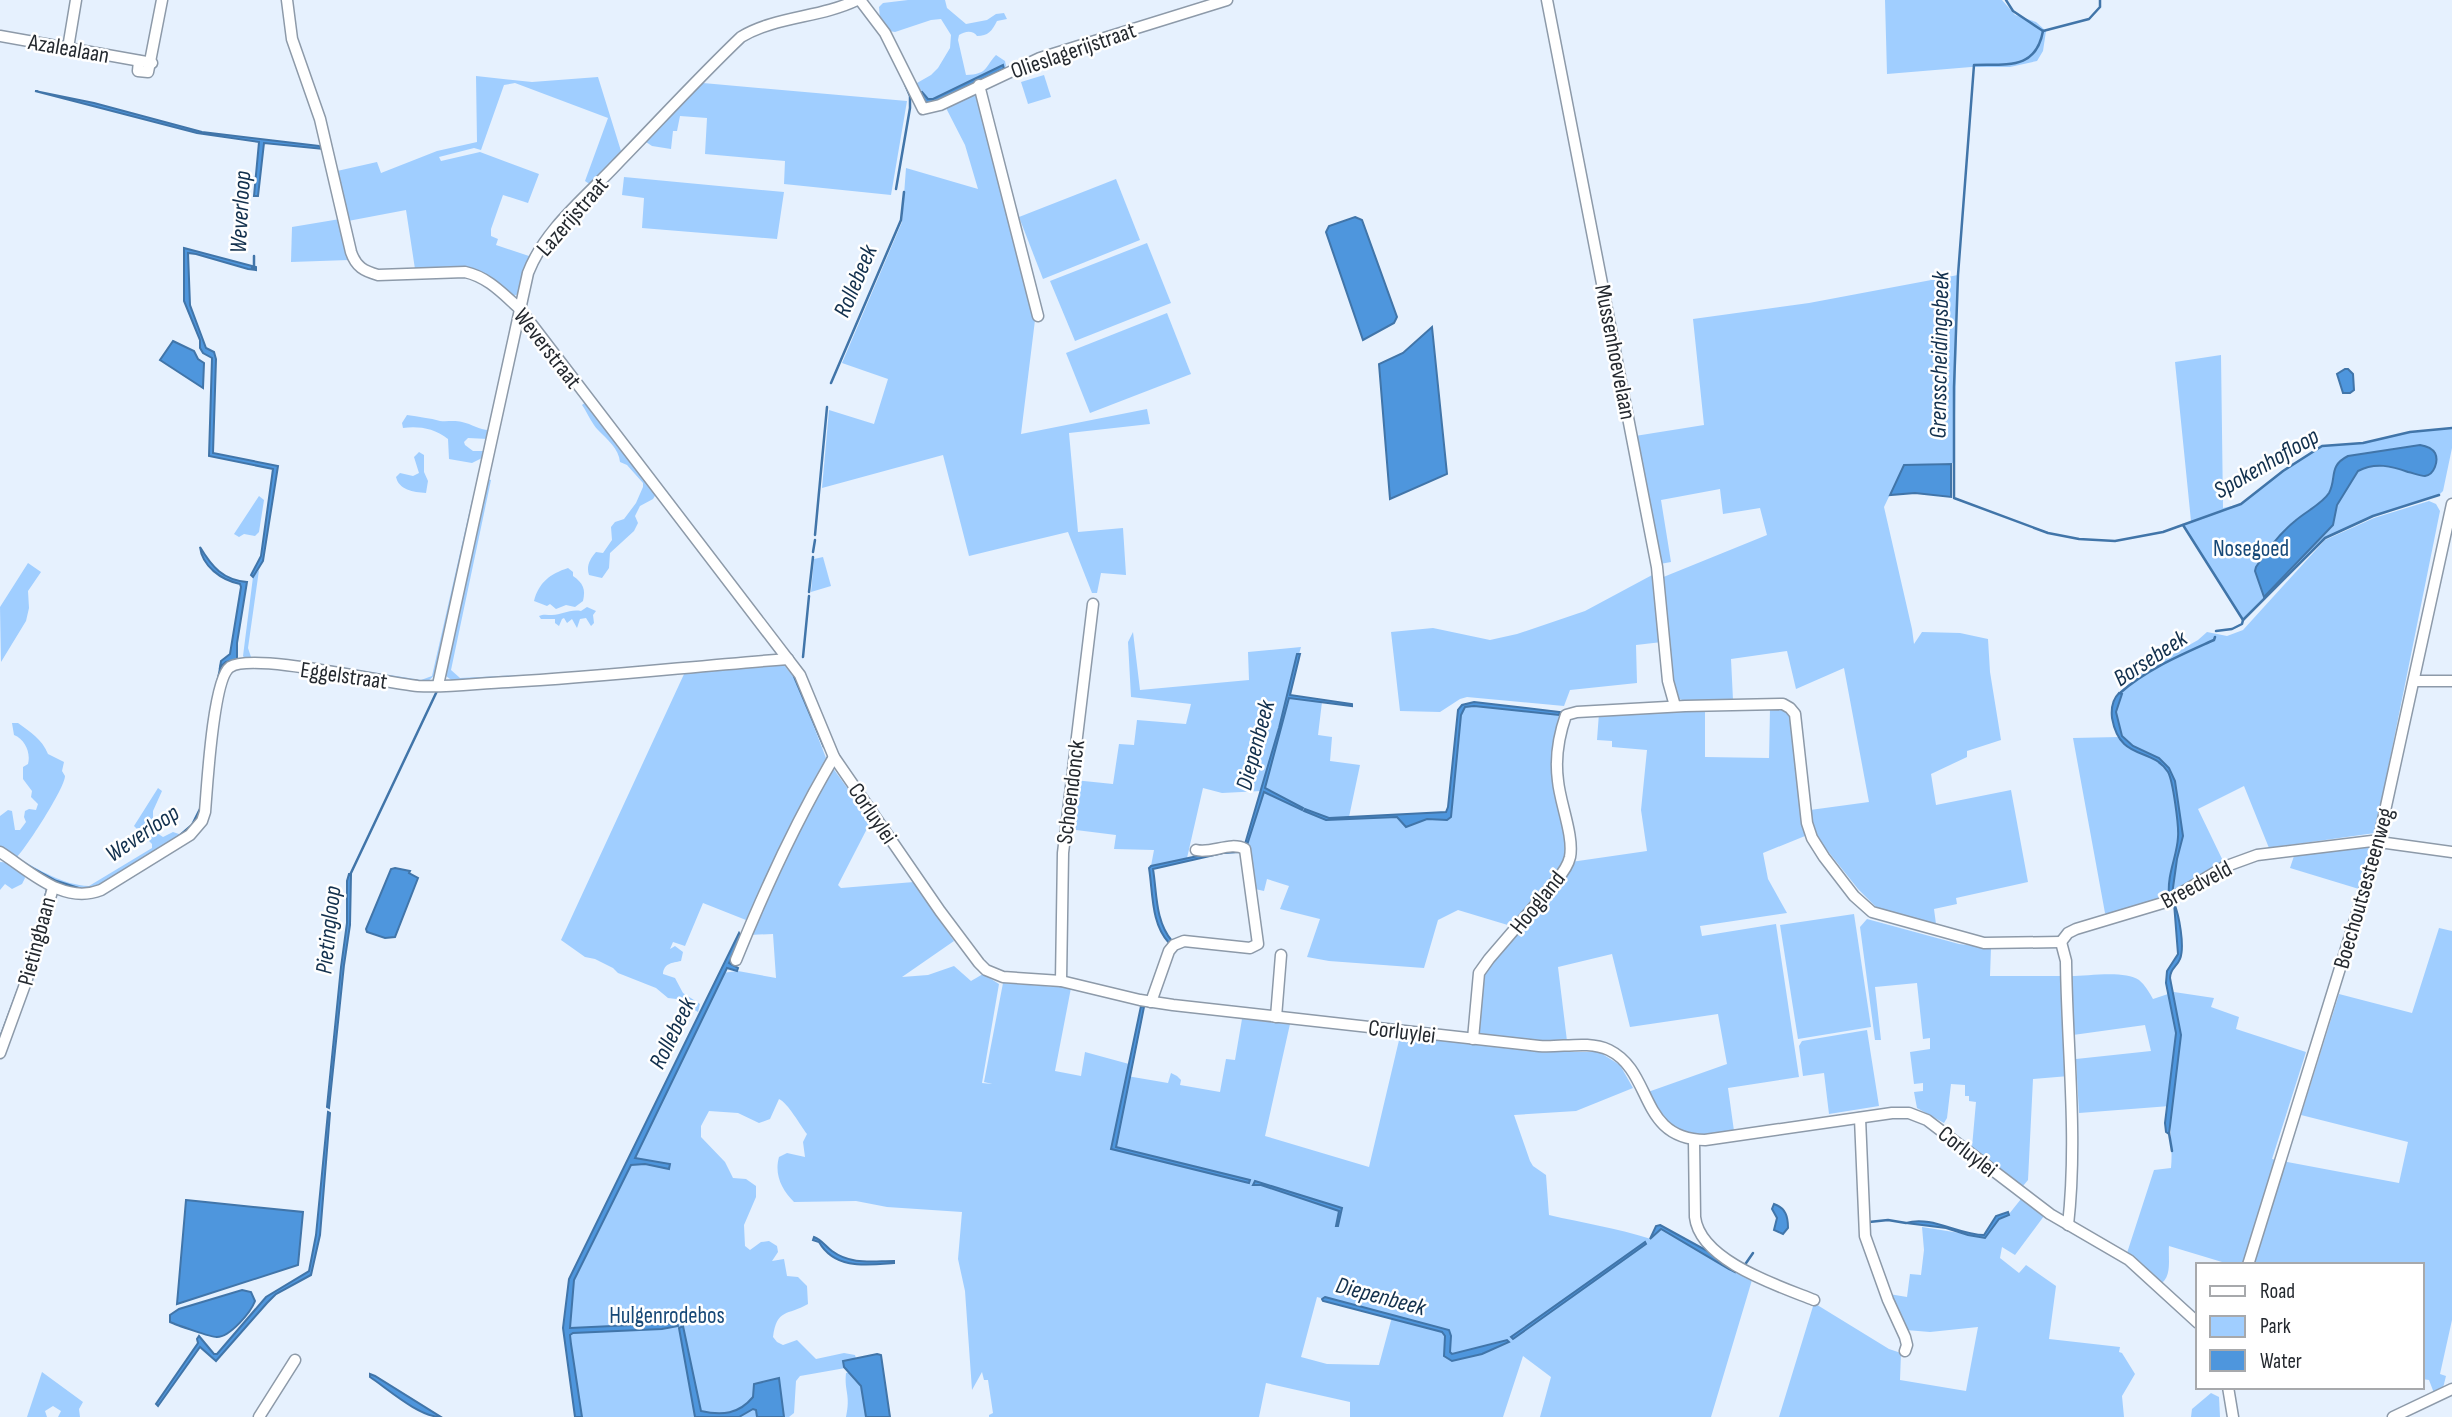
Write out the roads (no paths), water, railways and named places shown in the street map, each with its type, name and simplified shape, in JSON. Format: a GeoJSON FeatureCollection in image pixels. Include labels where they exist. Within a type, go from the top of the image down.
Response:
{"type":"FeatureCollection","features":[{"type":"Feature","properties":{"kind":"street"},"geometry":{"type":"LineString","coordinates":[[68,48],[76,0]]}},
{"type":"Feature","properties":{"kind":"street","name":"Azalealaan"},"geometry":{"type":"LineString","coordinates":[[0,36],[139,61],[138,71],[148,72],[152,63],[162,0]]}},
{"type":"Feature","properties":{"kind":"street","name":"Weverstraat"},"geometry":{"type":"LineString","coordinates":[[287,0],[292,39],[320,119],[351,252],[358,266],[366,272],[378,275],[466,272],[477,275],[520,309],[800,676],[834,757]]}},
{"type":"Feature","properties":{"kind":"street","name":"Lazerijstraat"},"geometry":{"type":"LineString","coordinates":[[438,685],[528,273],[547,237],[741,37],[759,28],[858,0]]}},
{"type":"Feature","properties":{"kind":"street","name":"Olieslagerijstraat"},"geometry":{"type":"LineString","coordinates":[[858,0],[885,33],[923,109],[940,105],[1040,58],[1227,0]]}},
{"type":"Feature","properties":{"kind":"street","name":"Mussenhoevelaan"},"geometry":{"type":"LineString","coordinates":[[1547,0],[1657,567],[1668,681],[1675,706]]}},
{"type":"Feature","properties":{"kind":"street"},"geometry":{"type":"LineString","coordinates":[[979,86],[1038,316]]}},
{"type":"Feature","properties":{"kind":"street","name":"Boechoutsesteenweg"},"geometry":{"type":"LineString","coordinates":[[2249,1263],[2379,841],[2452,504]]}},
{"type":"Feature","properties":{"kind":"street","name":"Schoendonck"},"geometry":{"type":"LineString","coordinates":[[1061,981],[1063,853],[1093,604]]}},
{"type":"Feature","properties":{"kind":"street","name":"Eggelstraat"},"geometry":{"type":"LineString","coordinates":[[53,888],[78,894],[93,893],[197,829],[205,812],[212,735],[220,689],[224,675],[232,666],[246,664],[293,667],[419,686],[572,679],[788,659]]}},
{"type":"Feature","properties":{"kind":"street"},"geometry":{"type":"LineString","coordinates":[[2414,681],[2452,681]]}},
{"type":"Feature","properties":{"kind":"street"},"geometry":{"type":"LineString","coordinates":[[1675,706],[1766,703],[1783,704],[1790,708],[1797,727],[1807,823],[1812,838],[1843,883],[1872,912],[1984,943],[2061,942],[2066,961],[2072,1103],[2073,1160],[2068,1225]]}},
{"type":"Feature","properties":{"kind":"street","name":"Hoogland"},"geometry":{"type":"LineString","coordinates":[[1473,1039],[1479,973],[1564,871],[1570,857],[1558,779],[1559,741],[1566,715],[1675,706]]}},
{"type":"Feature","properties":{"kind":"street"},"geometry":{"type":"LineString","coordinates":[[736,960],[766,890],[834,757]]}},
{"type":"Feature","properties":{"kind":"street","name":"Corluylei"},"geometry":{"type":"LineString","coordinates":[[834,757],[940,911],[986,970],[1003,977],[1061,981],[1151,1002],[1539,1046],[1606,1048],[1626,1065],[1664,1125],[1676,1135],[1694,1140],[1900,1112],[1909,1113],[1927,1120],[2050,1214],[2129,1260],[2196,1321]]}},
{"type":"Feature","properties":{"kind":"street","name":"Breedveld"},"geometry":{"type":"LineString","coordinates":[[2061,942],[2068,933],[2076,929],[2166,902],[2224,867],[2246,858],[2379,841],[2452,852]]}},
{"type":"Feature","properties":{"kind":"street"},"geometry":{"type":"LineString","coordinates":[[1151,1002],[1174,944],[1184,942],[1254,948],[1258,944],[1245,849],[1235,846],[1205,852],[1196,850]]}},
{"type":"Feature","properties":{"kind":"street","name":"Pietingbaan"},"geometry":{"type":"LineString","coordinates":[[0,852],[53,888],[27,979],[0,1053]]}},
{"type":"Feature","properties":{"kind":"street"},"geometry":{"type":"LineString","coordinates":[[1276,1017],[1281,955]]}},
{"type":"Feature","properties":{"kind":"street"},"geometry":{"type":"LineString","coordinates":[[1860,1118],[1865,1236],[1884,1291],[1906,1337],[1905,1351]]}},
{"type":"Feature","properties":{"kind":"street"},"geometry":{"type":"LineString","coordinates":[[1694,1140],[1695,1217],[1700,1233],[1724,1257],[1742,1270],[1814,1300]]}},
{"type":"Feature","properties":{"kind":"street"},"geometry":{"type":"LineString","coordinates":[[259,1417],[295,1360]]}},
{"type":"Feature","properties":{"kind":"street"},"geometry":{"type":"LineString","coordinates":[[2228,1389],[2233,1417]]}},
{"type":"Feature","properties":{"kind":"street"},"geometry":{"type":"LineString","coordinates":[[2393,1417],[2452,1389]]}},
{"type":"Feature","properties":{"kind":"water"},"geometry":{"type":"Polygon","coordinates":[[[1003,65],[1004,69],[935,102],[926,103],[919,93],[922,92],[928,99],[933,99],[1003,65]]]}},
{"type":"Feature","properties":{"kind":"water"},"geometry":{"type":"Polygon","coordinates":[[[35,91],[94,103],[202,132],[319,146],[324,149],[264,143],[258,196],[254,196],[259,142],[197,133],[35,91]]]}},
{"type":"Feature","properties":{"kind":"water"},"geometry":{"type":"Polygon","coordinates":[[[1355,217],[1362,220],[1397,317],[1394,323],[1363,340],[1326,232],[1329,226],[1355,217]]]}},
{"type":"Feature","properties":{"kind":"water"},"geometry":{"type":"Polygon","coordinates":[[[184,248],[256,267],[256,270],[248,269],[188,253],[190,305],[206,348],[214,352],[216,359],[213,453],[278,466],[263,561],[253,577],[251,575],[261,556],[273,469],[209,456],[212,358],[200,348],[200,340],[184,301],[184,248]]]}},
{"type":"Feature","properties":{"kind":"water"},"geometry":{"type":"Polygon","coordinates":[[[1432,327],[1447,474],[1390,499],[1379,364],[1403,353],[1432,327]]]}},
{"type":"Feature","properties":{"kind":"water"},"geometry":{"type":"Polygon","coordinates":[[[173,341],[194,351],[204,363],[203,388],[160,360],[173,341]]]}},
{"type":"Feature","properties":{"kind":"water"},"geometry":{"type":"Polygon","coordinates":[[[2345,369],[2353,374],[2354,390],[2350,393],[2343,393],[2337,374],[2345,369]]]}},
{"type":"Feature","properties":{"kind":"water"},"geometry":{"type":"Polygon","coordinates":[[[2420,445],[2435,453],[2436,464],[2431,473],[2423,476],[2383,466],[2358,471],[2337,505],[2333,525],[2264,597],[2256,567],[2284,531],[2326,497],[2331,488],[2335,468],[2342,460],[2348,456],[2420,445]]]}},
{"type":"Feature","properties":{"kind":"water"},"geometry":{"type":"Polygon","coordinates":[[[1951,464],[1951,497],[1915,493],[1890,495],[1904,465],[1951,464]]]}},
{"type":"Feature","properties":{"kind":"water"},"geometry":{"type":"Polygon","coordinates":[[[200,547],[219,571],[231,578],[247,582],[237,643],[237,660],[226,662],[220,667],[221,661],[230,654],[241,587],[214,571],[204,560],[200,547]]]}},
{"type":"Feature","properties":{"kind":"water"},"geometry":{"type":"Polygon","coordinates":[[[1297,654],[1300,654],[1290,695],[1352,706],[1289,698],[1265,788],[1303,808],[1302,810],[1264,792],[1247,845],[1245,844],[1279,728],[1297,654]]]}},
{"type":"Feature","properties":{"kind":"water"},"geometry":{"type":"Polygon","coordinates":[[[2119,693],[2122,694],[2116,712],[2122,736],[2133,746],[2159,758],[2169,768],[2175,781],[2183,836],[2172,895],[2169,896],[2169,880],[2178,837],[2172,784],[2168,772],[2161,764],[2129,748],[2116,732],[2112,711],[2119,693]]]}},
{"type":"Feature","properties":{"kind":"water"},"geometry":{"type":"Polygon","coordinates":[[[1474,702],[1560,712],[1559,715],[1465,707],[1461,715],[1451,817],[1447,820],[1427,819],[1406,827],[1397,817],[1326,820],[1304,811],[1305,809],[1329,818],[1446,812],[1458,710],[1462,705],[1474,702]]]}},
{"type":"Feature","properties":{"kind":"water"},"geometry":{"type":"Polygon","coordinates":[[[1226,850],[1240,852],[1223,853],[1153,869],[1162,925],[1172,941],[1169,943],[1156,918],[1149,868],[1226,850]]]}},
{"type":"Feature","properties":{"kind":"water"},"geometry":{"type":"Polygon","coordinates":[[[391,869],[410,871],[409,873],[418,878],[395,937],[385,938],[367,932],[366,929],[391,869]]]}},
{"type":"Feature","properties":{"kind":"water"},"geometry":{"type":"Polygon","coordinates":[[[349,874],[350,925],[329,1108],[347,923],[349,874]]]}},
{"type":"Feature","properties":{"kind":"water"},"geometry":{"type":"Polygon","coordinates":[[[2174,903],[2182,946],[2180,959],[2170,978],[2181,1035],[2169,1134],[2166,1132],[2165,1123],[2176,1033],[2166,983],[2167,971],[2178,954],[2174,903]]]}},
{"type":"Feature","properties":{"kind":"water"},"geometry":{"type":"Polygon","coordinates":[[[739,933],[741,937],[729,963],[738,968],[737,971],[727,968],[635,1158],[670,1164],[669,1169],[645,1164],[631,1165],[574,1280],[570,1328],[677,1323],[678,1326],[570,1335],[582,1417],[575,1417],[563,1328],[569,1279],[739,933]]]}},
{"type":"Feature","properties":{"kind":"water"},"geometry":{"type":"Polygon","coordinates":[[[1141,1006],[1144,1007],[1116,1147],[1250,1180],[1249,1183],[1111,1149],[1141,1006]]]}},
{"type":"Feature","properties":{"kind":"water"},"geometry":{"type":"Polygon","coordinates":[[[328,1112],[320,1235],[311,1275],[276,1294],[216,1361],[200,1347],[158,1406],[156,1404],[198,1343],[199,1336],[214,1354],[217,1354],[266,1297],[309,1271],[316,1235],[328,1112]]]}},
{"type":"Feature","properties":{"kind":"water"},"geometry":{"type":"Polygon","coordinates":[[[1255,1181],[1342,1208],[1338,1226],[1339,1211],[1261,1185],[1253,1185],[1255,1181]]]}},
{"type":"Feature","properties":{"kind":"water"},"geometry":{"type":"Polygon","coordinates":[[[186,1200],[303,1212],[298,1265],[177,1304],[186,1200]]]}},
{"type":"Feature","properties":{"kind":"water"},"geometry":{"type":"Polygon","coordinates":[[[1774,1204],[1784,1210],[1787,1217],[1788,1228],[1783,1234],[1774,1230],[1777,1218],[1772,1209],[1774,1204]]]}},
{"type":"Feature","properties":{"kind":"water"},"geometry":{"type":"Polygon","coordinates":[[[2008,1212],[2009,1215],[1999,1219],[1985,1238],[1946,1228],[1906,1223],[1935,1223],[1984,1235],[1996,1216],[2008,1212]]]}},
{"type":"Feature","properties":{"kind":"water"},"geometry":{"type":"Polygon","coordinates":[[[1660,1225],[1715,1255],[1736,1269],[1735,1272],[1661,1229],[1650,1239],[1656,1226],[1660,1225]]]}},
{"type":"Feature","properties":{"kind":"water"},"geometry":{"type":"Polygon","coordinates":[[[814,1237],[832,1251],[847,1258],[894,1263],[852,1264],[834,1257],[819,1242],[813,1240],[814,1237]]]}},
{"type":"Feature","properties":{"kind":"water"},"geometry":{"type":"Polygon","coordinates":[[[1645,1242],[1646,1244],[1513,1339],[1511,1337],[1645,1242]]]}},
{"type":"Feature","properties":{"kind":"water"},"geometry":{"type":"Polygon","coordinates":[[[242,1290],[251,1292],[255,1301],[239,1323],[222,1336],[209,1335],[170,1322],[170,1315],[179,1309],[242,1290]]]}},
{"type":"Feature","properties":{"kind":"water"},"geometry":{"type":"Polygon","coordinates":[[[1325,1297],[1449,1330],[1452,1354],[1507,1340],[1509,1342],[1482,1354],[1452,1361],[1444,1356],[1445,1336],[1442,1332],[1323,1301],[1325,1297]]]}},
{"type":"Feature","properties":{"kind":"water"},"geometry":{"type":"Polygon","coordinates":[[[683,1326],[701,1411],[723,1413],[736,1410],[753,1397],[754,1384],[779,1378],[784,1417],[757,1417],[756,1410],[753,1409],[739,1417],[695,1417],[679,1328],[683,1326]]]}},
{"type":"Feature","properties":{"kind":"water"},"geometry":{"type":"Polygon","coordinates":[[[881,1355],[890,1417],[866,1417],[861,1386],[844,1367],[843,1361],[881,1355]]]}},
{"type":"Feature","properties":{"kind":"water"},"geometry":{"type":"Polygon","coordinates":[[[370,1374],[441,1417],[414,1408],[370,1377],[370,1374]]]}},
{"type":"Feature","properties":{"kind":"waterway"},"geometry":{"type":"LineString","coordinates":[[2006,0],[2013,11],[2043,31]]}},
{"type":"Feature","properties":{"kind":"waterway"},"geometry":{"type":"LineString","coordinates":[[2043,31],[2089,19],[2100,7],[2100,0]]}},
{"type":"Feature","properties":{"kind":"waterway","name":"Grensscheidingsbeek"},"geometry":{"type":"LineString","coordinates":[[2043,31],[2034,53],[2027,59],[2008,64],[1974,65],[1958,275],[1954,498],[2048,533],[2079,539],[2115,541],[2163,532],[2241,504],[2283,471],[2322,446],[2363,443],[2410,432],[2452,428]]}},
{"type":"Feature","properties":{"kind":"waterway","name":"Rollebeek"},"geometry":{"type":"LineString","coordinates":[[896,189],[910,108],[910,96],[905,84]]}},
{"type":"Feature","properties":{"kind":"waterway","name":"Rollebeek"},"geometry":{"type":"LineString","coordinates":[[831,383],[901,220],[904,192]]}},
{"type":"Feature","properties":{"kind":"waterway","name":"Weverloop"},"geometry":{"type":"LineString","coordinates":[[252,268],[254,256]]}},
{"type":"Feature","properties":{"kind":"waterway","name":"Rollebeek"},"geometry":{"type":"LineString","coordinates":[[815,535],[827,407]]}},
{"type":"Feature","properties":{"kind":"waterway"},"geometry":{"type":"LineString","coordinates":[[2243,620],[2325,538],[2373,516],[2439,495]]}},
{"type":"Feature","properties":{"kind":"waterway","name":"Borsebeek"},"geometry":{"type":"LineString","coordinates":[[2183,525],[2243,620],[2242,624],[2232,629],[2216,631]]}},
{"type":"Feature","properties":{"kind":"waterway","name":"Rollebeek"},"geometry":{"type":"LineString","coordinates":[[813,552],[815,540]]}},
{"type":"Feature","properties":{"kind":"waterway","name":"Rollebeek"},"geometry":{"type":"LineString","coordinates":[[809,592],[813,557]]}},
{"type":"Feature","properties":{"kind":"waterway","name":"Rollebeek"},"geometry":{"type":"LineString","coordinates":[[803,657],[809,596]]}},
{"type":"Feature","properties":{"kind":"waterway","name":"Borsebeek"},"geometry":{"type":"LineString","coordinates":[[2120,693],[2153,670],[2214,640],[2215,637]]}},
{"type":"Feature","properties":{"kind":"waterway","name":"Weverloop"},"geometry":{"type":"LineString","coordinates":[[218,679],[221,665]]}},
{"type":"Feature","properties":{"kind":"waterway","name":"Rollebeek"},"geometry":{"type":"LineString","coordinates":[[794,676],[824,747]]}},
{"type":"Feature","properties":{"kind":"waterway","name":"Pietingloop"},"geometry":{"type":"LineString","coordinates":[[350,875],[437,691]]}},
{"type":"Feature","properties":{"kind":"waterway","name":"Rollebeek"},"geometry":{"type":"LineString","coordinates":[[820,773],[828,757]]}},
{"type":"Feature","properties":{"kind":"waterway","name":"Weverloop"},"geometry":{"type":"LineString","coordinates":[[178,837],[192,825],[201,807]]}},
{"type":"Feature","properties":{"kind":"waterway","name":"Weverloop"},"geometry":{"type":"LineString","coordinates":[[23,863],[56,881],[81,889]]}},
{"type":"Feature","properties":{"kind":"waterway","name":"Weverloop"},"geometry":{"type":"LineString","coordinates":[[0,1038],[25,971],[47,890]]}},
{"type":"Feature","properties":{"kind":"waterway","name":"Borsebeek"},"geometry":{"type":"LineString","coordinates":[[2169,1133],[2172,1151]]}},
{"type":"Feature","properties":{"kind":"waterway","name":"Diepenbeek"},"geometry":{"type":"LineString","coordinates":[[1869,1222],[1888,1220],[1906,1223]]}},
{"type":"Feature","properties":{"kind":"waterway","name":"Diepenbeek"},"geometry":{"type":"LineString","coordinates":[[1742,1265],[1744,1266],[1753,1253]]}},
{"type":"Feature","properties":{"kind":"water label","name":"Spokenhofloop"},"geometry":{"type":"Point","coordinates":[2266,463]}},
{"type":"Feature","properties":{"kind":"park label","name":"Nosegoed"},"geometry":{"type":"Point","coordinates":[2251,548]}},
{"type":"Feature","properties":{"kind":"park label","name":"Hulgenrodebos"},"geometry":{"type":"Point","coordinates":[667,1315]}}]}
